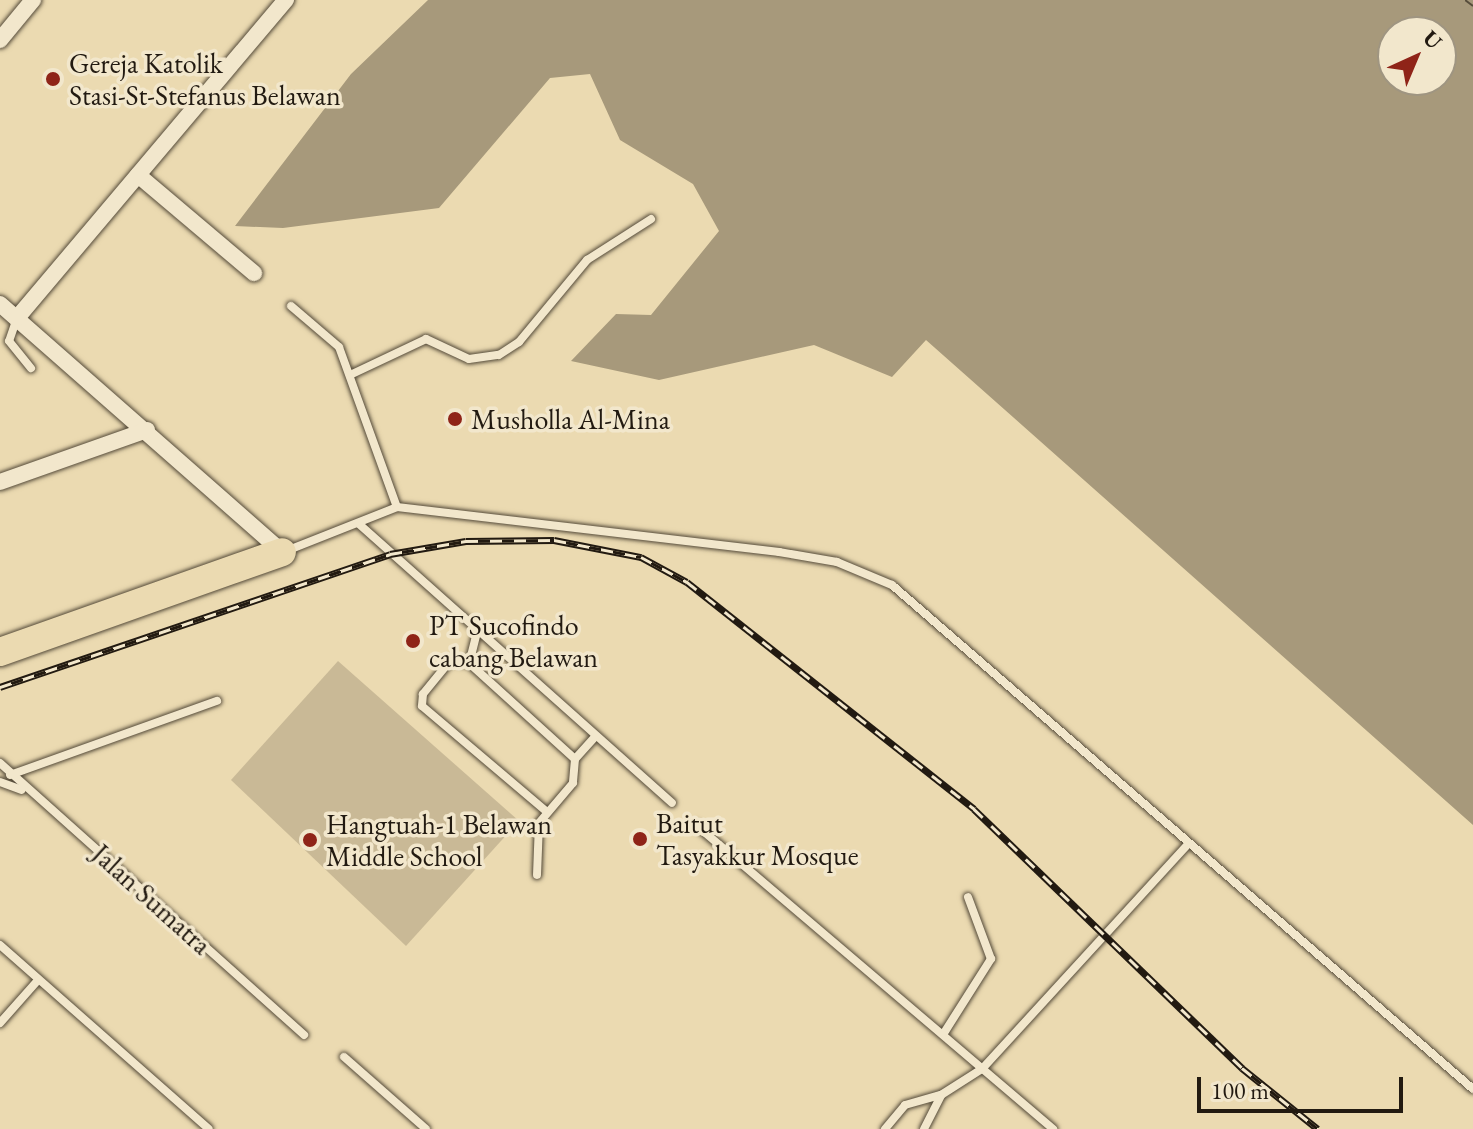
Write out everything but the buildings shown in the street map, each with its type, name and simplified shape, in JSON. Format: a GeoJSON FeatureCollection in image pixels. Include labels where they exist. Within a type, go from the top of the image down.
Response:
{"type":"FeatureCollection","features":[{"type":"Feature","properties":{"kind":"highway"},"geometry":{"type":"LineString","coordinates":[[0,652],[282,552]]}},
{"type":"Feature","properties":{"kind":"street"},"geometry":{"type":"LineString","coordinates":[[0,40],[33,0]]}},
{"type":"Feature","properties":{"kind":"street"},"geometry":{"type":"LineString","coordinates":[[282,552],[147,430],[6,314],[138,175],[286,0]]}},
{"type":"Feature","properties":{"kind":"street"},"geometry":{"type":"LineString","coordinates":[[138,175],[254,273]]}},
{"type":"Feature","properties":{"kind":"street"},"geometry":{"type":"LineString","coordinates":[[0,482],[147,430]]}},
{"type":"Feature","properties":{"kind":"lane"},"geometry":{"type":"LineString","coordinates":[[350,375],[426,339],[469,359],[499,355],[519,342],[587,260],[651,219]]}},
{"type":"Feature","properties":{"kind":"lane"},"geometry":{"type":"LineString","coordinates":[[291,306],[339,347],[397,507]]}},
{"type":"Feature","properties":{"kind":"lane"},"geometry":{"type":"LineString","coordinates":[[6,314],[9,341],[31,368]]}},
{"type":"Feature","properties":{"kind":"lane"},"geometry":{"type":"LineString","coordinates":[[282,552],[397,507],[779,552],[837,562],[892,585],[1473,1089]]}},
{"type":"Feature","properties":{"kind":"lane"},"geometry":{"type":"LineString","coordinates":[[359,524],[672,803]]}},
{"type":"Feature","properties":{"kind":"lane"},"geometry":{"type":"LineString","coordinates":[[469,663],[477,632]]}},
{"type":"Feature","properties":{"kind":"lane"},"geometry":{"type":"LineString","coordinates":[[547,812],[422,706],[423,694],[450,661],[469,663],[575,759]]}},
{"type":"Feature","properties":{"kind":"lane"},"geometry":{"type":"LineString","coordinates":[[10,775],[217,701]]}},
{"type":"Feature","properties":{"kind":"lane"},"geometry":{"type":"LineString","coordinates":[[537,875],[539,823],[573,783],[575,759],[596,736]]}},
{"type":"Feature","properties":{"kind":"lane","name":"Jalan Sumatra"},"geometry":{"type":"LineString","coordinates":[[0,763],[25,792],[304,1035]]}},
{"type":"Feature","properties":{"kind":"lane"},"geometry":{"type":"LineString","coordinates":[[0,782],[25,792]]}},
{"type":"Feature","properties":{"kind":"lane"},"geometry":{"type":"LineString","coordinates":[[696,825],[944,1033],[1053,1129]]}},
{"type":"Feature","properties":{"kind":"lane"},"geometry":{"type":"LineString","coordinates":[[885,1129],[905,1105],[941,1095],[982,1069],[1188,844]]}},
{"type":"Feature","properties":{"kind":"lane"},"geometry":{"type":"LineString","coordinates":[[944,1033],[991,959],[968,897]]}},
{"type":"Feature","properties":{"kind":"lane"},"geometry":{"type":"LineString","coordinates":[[0,945],[209,1129]]}},
{"type":"Feature","properties":{"kind":"lane"},"geometry":{"type":"LineString","coordinates":[[0,1023],[38,980]]}},
{"type":"Feature","properties":{"kind":"lane"},"geometry":{"type":"LineString","coordinates":[[344,1057],[426,1129]]}},
{"type":"Feature","properties":{"kind":"lane"},"geometry":{"type":"LineString","coordinates":[[924,1129],[941,1095]]}},
{"type":"Feature","properties":{"kind":"shaded area"},"geometry":{"type":"Polygon","coordinates":[[[428,0],[1473,0],[1473,825],[926,340],[892,377],[814,345],[659,380],[571,361],[616,314],[651,315],[719,231],[693,184],[620,140],[590,74],[550,78],[439,208],[283,228],[235,226],[351,74],[428,0]]]}},
{"type":"Feature","properties":{"kind":"shaded area"},"geometry":{"type":"Polygon","coordinates":[[[338,661],[519,821],[406,946],[231,780],[338,661]]]}},
{"type":"Feature","properties":{"kind":"ferry route"},"geometry":{"type":"LineString","coordinates":[[1465,0],[1473,6]]}},
{"type":"Feature","properties":{"kind":"railway"},"geometry":{"type":"LineString","coordinates":[[0,687],[390,554],[466,541],[554,540],[641,557],[687,582],[974,809],[1242,1068],[1318,1129]]}},
{"type":"Feature","properties":{"kind":"place","name":"Gereja Katolik Stasi-St-Stefanus Belawan"},"geometry":{"type":"Point","coordinates":[53,79]}},
{"type":"Feature","properties":{"kind":"place","name":"Musholla Al-Mina"},"geometry":{"type":"Point","coordinates":[455,419]}},
{"type":"Feature","properties":{"kind":"place","name":"PT Sucofindo cabang Belawan"},"geometry":{"type":"Point","coordinates":[413,641]}},
{"type":"Feature","properties":{"kind":"place","name":"Baitut Tasyakkur Mosque"},"geometry":{"type":"Point","coordinates":[640,839]}},
{"type":"Feature","properties":{"kind":"place","name":"Hangtuah-1 Belawan Middle School"},"geometry":{"type":"Point","coordinates":[310,840]}}]}
